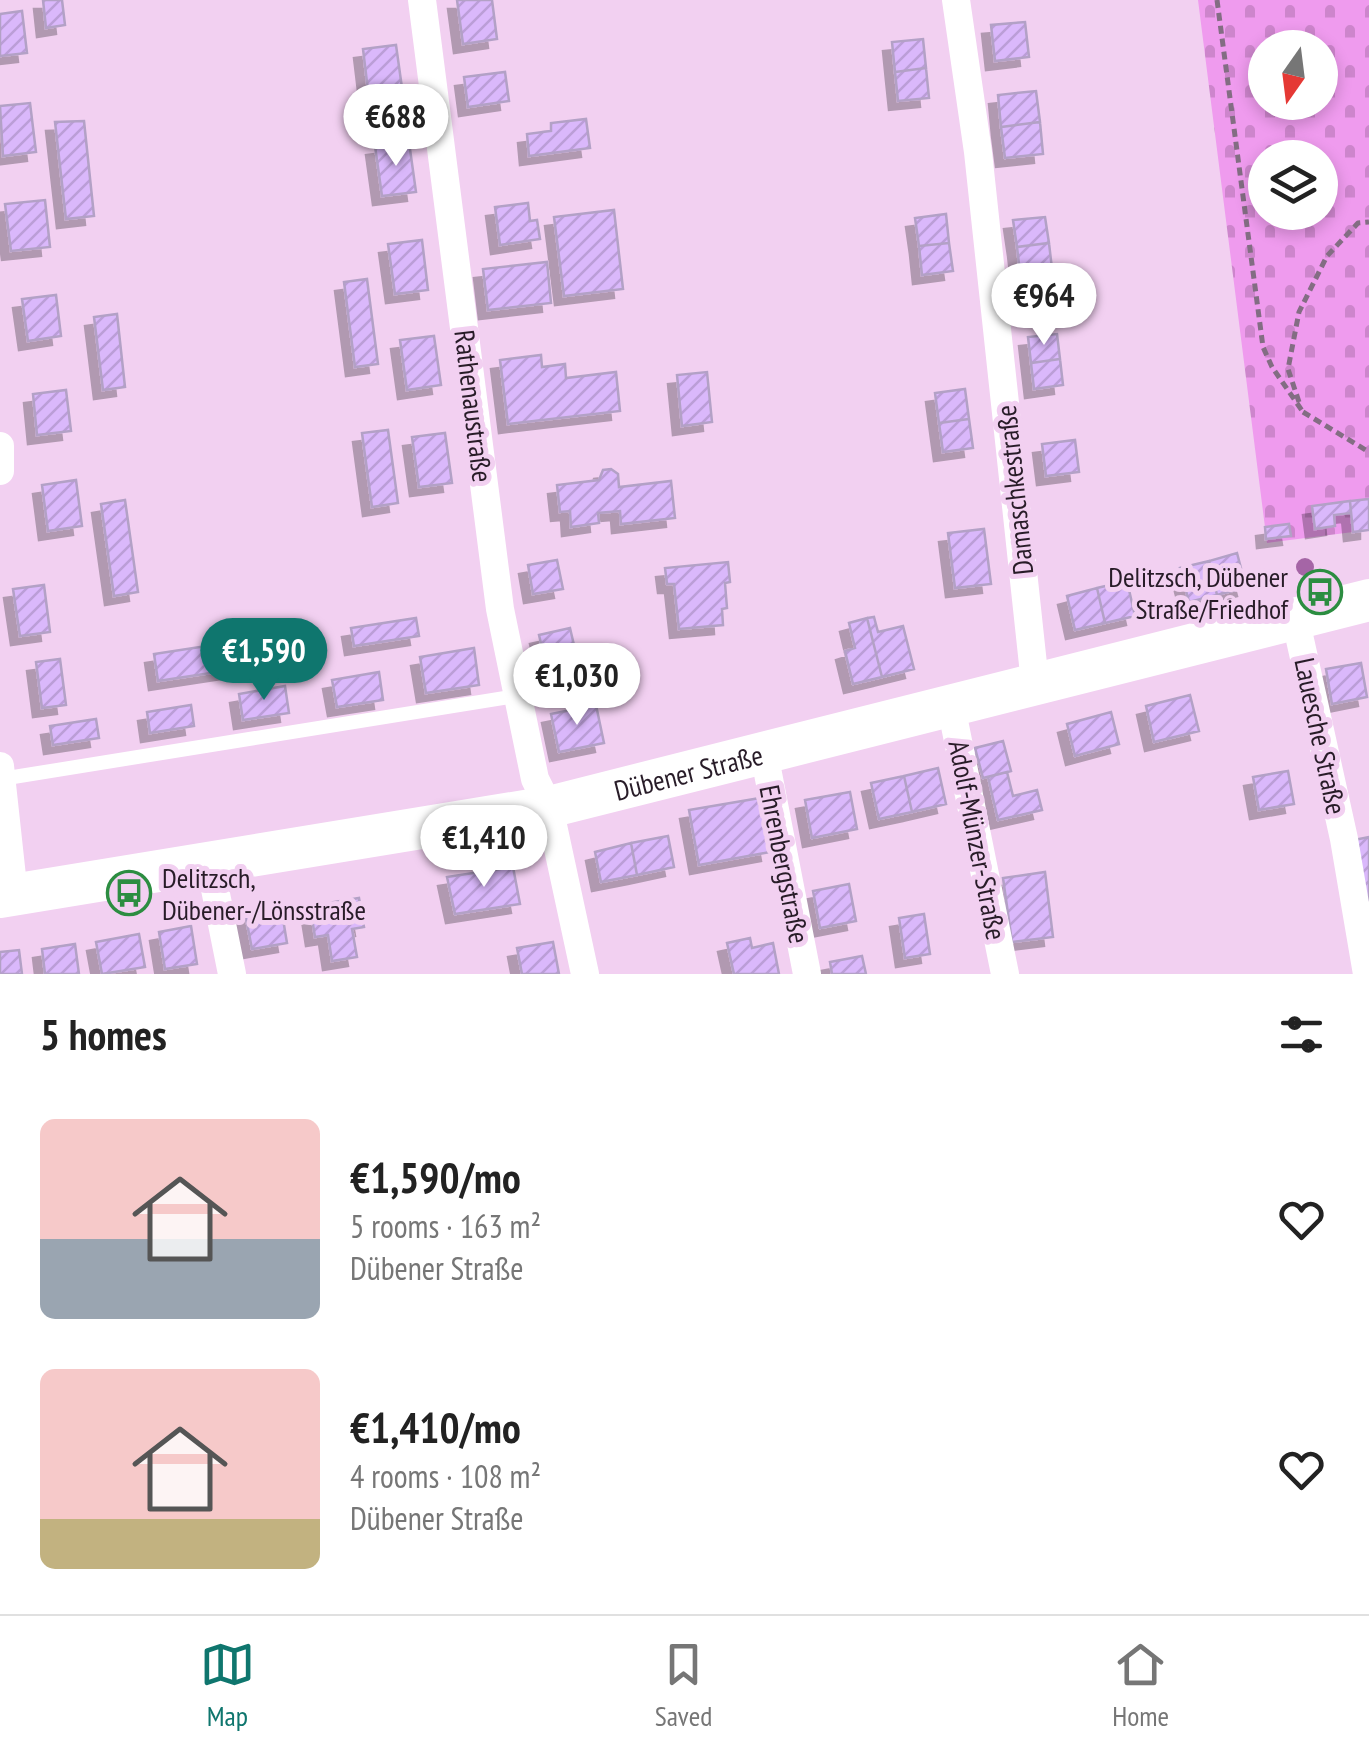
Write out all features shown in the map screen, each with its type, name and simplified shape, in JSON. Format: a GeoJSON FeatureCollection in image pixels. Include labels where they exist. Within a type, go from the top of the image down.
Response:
{"type":"FeatureCollection","features":[{"type":"Feature","properties":{"kind":"main road","name":"Dübener Straße"},"geometry":{"type":"LineString","coordinates":[[7,896],[548,807],[1369,600]]}},
{"type":"Feature","properties":{"kind":"street","name":"Rathenaustraße"},"geometry":{"type":"LineString","coordinates":[[422,0],[500,609],[535,779],[548,807],[584,974]]}},
{"type":"Feature","properties":{"kind":"street","name":"Damaschkestraße"},"geometry":{"type":"LineString","coordinates":[[956,0],[978,152],[1035,683]]}},
{"type":"Feature","properties":{"kind":"street"},"geometry":{"type":"LineString","coordinates":[[0,446],[0,470]]}},
{"type":"Feature","properties":{"kind":"street","name":"Lauesche Straße"},"geometry":{"type":"LineString","coordinates":[[1295,617],[1344,839],[1367,974]]}},
{"type":"Feature","properties":{"kind":"street","name":"Adolf-Münzer-Straße"},"geometry":{"type":"LineString","coordinates":[[951,706],[1005,974]]}},
{"type":"Feature","properties":{"kind":"street","name":"Ehrenbergstraße"},"geometry":{"type":"LineString","coordinates":[[764,753],[807,974]]}},
{"type":"Feature","properties":{"kind":"street"},"geometry":{"type":"LineString","coordinates":[[1,775],[7,896]]}},
{"type":"Feature","properties":{"kind":"street"},"geometry":{"type":"LineString","coordinates":[[210,864],[232,974]]}},
{"type":"Feature","properties":{"kind":"lane"},"geometry":{"type":"LineString","coordinates":[[1,775],[516,696]]}},
{"type":"Feature","properties":{"kind":"path"},"geometry":{"type":"LineString","coordinates":[[1217,0],[1263,347],[1272,368],[1303,412],[1369,452]]}},
{"type":"Feature","properties":{"kind":"path"},"geometry":{"type":"LineString","coordinates":[[1303,412],[1288,369],[1299,312],[1327,256],[1358,223],[1369,222]]}},
{"type":"Feature","properties":{"kind":"green space"},"geometry":{"type":"Polygon","coordinates":[[[1198,0],[1369,0],[1369,530],[1267,543],[1198,0]]]}},
{"type":"Feature","properties":{"kind":"building"},"geometry":{"type":"Polygon","coordinates":[[[43,0],[62,0],[65,25],[46,28],[43,0]]]}},
{"type":"Feature","properties":{"kind":"building"},"geometry":{"type":"Polygon","coordinates":[[[457,0],[492,0],[497,39],[463,44],[457,0]]]}},
{"type":"Feature","properties":{"kind":"building"},"geometry":{"type":"Polygon","coordinates":[[[22,11],[27,53],[0,56],[0,14],[22,11]]]}},
{"type":"Feature","properties":{"kind":"building"},"geometry":{"type":"Polygon","coordinates":[[[1025,22],[1029,57],[995,61],[991,25],[1025,22]]]}},
{"type":"Feature","properties":{"kind":"building"},"geometry":{"type":"Polygon","coordinates":[[[923,39],[926,68],[895,72],[892,42],[923,39]]]}},
{"type":"Feature","properties":{"kind":"building"},"geometry":{"type":"Polygon","coordinates":[[[396,45],[403,95],[369,99],[363,49],[396,45]]]}},
{"type":"Feature","properties":{"kind":"building"},"geometry":{"type":"Polygon","coordinates":[[[926,68],[929,98],[898,101],[895,72],[926,68]]]}},
{"type":"Feature","properties":{"kind":"building"},"geometry":{"type":"Polygon","coordinates":[[[505,72],[509,101],[468,107],[464,77],[505,72]]]}},
{"type":"Feature","properties":{"kind":"building"},"geometry":{"type":"Polygon","coordinates":[[[1036,91],[1040,122],[1001,127],[998,95],[1036,91]]]}},
{"type":"Feature","properties":{"kind":"building"},"geometry":{"type":"Polygon","coordinates":[[[30,103],[36,152],[3,156],[0,106],[30,103]]]}},
{"type":"Feature","properties":{"kind":"building"},"geometry":{"type":"Polygon","coordinates":[[[586,119],[590,148],[529,156],[527,134],[551,131],[551,123],[586,119]]]}},
{"type":"Feature","properties":{"kind":"building"},"geometry":{"type":"Polygon","coordinates":[[[84,121],[94,216],[66,219],[55,122],[84,121]]]}},
{"type":"Feature","properties":{"kind":"building"},"geometry":{"type":"Polygon","coordinates":[[[1040,122],[1043,154],[1005,158],[1001,127],[1040,122]]]}},
{"type":"Feature","properties":{"kind":"building"},"geometry":{"type":"Polygon","coordinates":[[[409,142],[416,192],[382,196],[375,146],[409,142]]]}},
{"type":"Feature","properties":{"kind":"building"},"geometry":{"type":"Polygon","coordinates":[[[45,200],[50,247],[11,251],[5,204],[45,200]]]}},
{"type":"Feature","properties":{"kind":"building"},"geometry":{"type":"Polygon","coordinates":[[[528,203],[530,221],[537,220],[540,239],[500,245],[495,207],[528,203]]]}},
{"type":"Feature","properties":{"kind":"building"},"geometry":{"type":"Polygon","coordinates":[[[614,210],[623,289],[564,296],[554,217],[614,210]]]}},
{"type":"Feature","properties":{"kind":"building"},"geometry":{"type":"Polygon","coordinates":[[[946,214],[949,243],[919,246],[915,218],[946,214]]]}},
{"type":"Feature","properties":{"kind":"building"},"geometry":{"type":"Polygon","coordinates":[[[1045,217],[1049,243],[1017,247],[1013,220],[1045,217]]]}},
{"type":"Feature","properties":{"kind":"building"},"geometry":{"type":"Polygon","coordinates":[[[422,240],[428,290],[395,294],[388,244],[422,240]]]}},
{"type":"Feature","properties":{"kind":"building"},"geometry":{"type":"Polygon","coordinates":[[[949,243],[953,271],[922,275],[919,246],[949,243]]]}},
{"type":"Feature","properties":{"kind":"building"},"geometry":{"type":"Polygon","coordinates":[[[1049,243],[1054,286],[1022,290],[1017,247],[1049,243]]]}},
{"type":"Feature","properties":{"kind":"building"},"geometry":{"type":"Polygon","coordinates":[[[547,262],[551,303],[488,310],[483,269],[547,262]]]}},
{"type":"Feature","properties":{"kind":"building"},"geometry":{"type":"Polygon","coordinates":[[[367,279],[378,364],[355,367],[344,282],[367,279]]]}},
{"type":"Feature","properties":{"kind":"building"},"geometry":{"type":"Polygon","coordinates":[[[56,295],[61,336],[28,341],[22,299],[56,295]]]}},
{"type":"Feature","properties":{"kind":"building"},"geometry":{"type":"Polygon","coordinates":[[[117,314],[125,387],[103,390],[94,317],[117,314]]]}},
{"type":"Feature","properties":{"kind":"building"},"geometry":{"type":"Polygon","coordinates":[[[1057,334],[1060,359],[1031,363],[1028,337],[1057,334]]]}},
{"type":"Feature","properties":{"kind":"building"},"geometry":{"type":"Polygon","coordinates":[[[434,336],[441,385],[407,390],[400,340],[434,336]]]}},
{"type":"Feature","properties":{"kind":"building"},"geometry":{"type":"Polygon","coordinates":[[[541,355],[542,367],[565,364],[566,378],[616,372],[620,411],[508,424],[500,360],[541,355]]]}},
{"type":"Feature","properties":{"kind":"building"},"geometry":{"type":"Polygon","coordinates":[[[1060,359],[1063,385],[1034,389],[1031,363],[1060,359]]]}},
{"type":"Feature","properties":{"kind":"building"},"geometry":{"type":"Polygon","coordinates":[[[707,372],[712,422],[682,426],[677,375],[707,372]]]}},
{"type":"Feature","properties":{"kind":"building"},"geometry":{"type":"Polygon","coordinates":[[[965,389],[969,419],[939,423],[935,393],[965,389]]]}},
{"type":"Feature","properties":{"kind":"building"},"geometry":{"type":"Polygon","coordinates":[[[66,390],[71,431],[37,435],[33,394],[66,390]]]}},
{"type":"Feature","properties":{"kind":"building"},"geometry":{"type":"Polygon","coordinates":[[[969,419],[973,448],[943,452],[939,423],[969,419]]]}},
{"type":"Feature","properties":{"kind":"building"},"geometry":{"type":"Polygon","coordinates":[[[388,430],[398,503],[372,507],[362,433],[388,430]]]}},
{"type":"Feature","properties":{"kind":"building"},"geometry":{"type":"Polygon","coordinates":[[[445,433],[452,483],[419,487],[412,437],[445,433]]]}},
{"type":"Feature","properties":{"kind":"building"},"geometry":{"type":"Polygon","coordinates":[[[1075,440],[1079,472],[1046,476],[1042,444],[1075,440]]]}},
{"type":"Feature","properties":{"kind":"building"},"geometry":{"type":"Polygon","coordinates":[[[611,469],[618,474],[619,487],[671,481],[675,518],[621,524],[620,511],[598,513],[599,523],[571,527],[570,511],[560,512],[557,485],[599,480],[603,470],[611,469]]]}},
{"type":"Feature","properties":{"kind":"building"},"geometry":{"type":"Polygon","coordinates":[[[76,480],[82,526],[48,531],[42,485],[76,480]]]}},
{"type":"Feature","properties":{"kind":"building"},"geometry":{"type":"Polygon","coordinates":[[[1369,499],[1369,530],[1353,532],[1350,501],[1369,499]]]}},
{"type":"Feature","properties":{"kind":"building"},"geometry":{"type":"Polygon","coordinates":[[[125,500],[138,592],[114,596],[101,504],[125,500]]]}},
{"type":"Feature","properties":{"kind":"building"},"geometry":{"type":"Polygon","coordinates":[[[1350,501],[1351,513],[1334,515],[1335,526],[1315,529],[1312,506],[1350,501]]]}},
{"type":"Feature","properties":{"kind":"building"},"geometry":{"type":"Polygon","coordinates":[[[1289,524],[1291,536],[1266,539],[1265,527],[1289,524]]]}},
{"type":"Feature","properties":{"kind":"building"},"geometry":{"type":"Polygon","coordinates":[[[984,529],[991,584],[955,588],[948,533],[984,529]]]}},
{"type":"Feature","properties":{"kind":"building"},"geometry":{"type":"Polygon","coordinates":[[[1237,553],[1246,587],[1217,595],[1209,561],[1237,553]]]}},
{"type":"Feature","properties":{"kind":"building"},"geometry":{"type":"Polygon","coordinates":[[[557,560],[563,589],[533,594],[528,565],[557,560]]]}},
{"type":"Feature","properties":{"kind":"building"},"geometry":{"type":"Polygon","coordinates":[[[1209,561],[1217,595],[1189,602],[1180,568],[1209,561]]]}},
{"type":"Feature","properties":{"kind":"building"},"geometry":{"type":"Polygon","coordinates":[[[728,562],[730,582],[725,583],[727,608],[722,609],[723,625],[679,629],[674,584],[667,584],[665,568],[728,562]]]}},
{"type":"Feature","properties":{"kind":"building"},"geometry":{"type":"Polygon","coordinates":[[[1127,581],[1135,616],[1105,623],[1097,588],[1127,581]]]}},
{"type":"Feature","properties":{"kind":"building"},"geometry":{"type":"Polygon","coordinates":[[[44,585],[50,632],[20,636],[13,589],[44,585]]]}},
{"type":"Feature","properties":{"kind":"building"},"geometry":{"type":"Polygon","coordinates":[[[1097,588],[1105,623],[1075,630],[1067,596],[1097,588]]]}},
{"type":"Feature","properties":{"kind":"building"},"geometry":{"type":"Polygon","coordinates":[[[874,617],[878,632],[903,626],[914,669],[882,677],[867,618],[874,617]]]}},
{"type":"Feature","properties":{"kind":"building"},"geometry":{"type":"Polygon","coordinates":[[[416,618],[419,636],[354,646],[351,628],[416,618]]]}},
{"type":"Feature","properties":{"kind":"building"},"geometry":{"type":"Polygon","coordinates":[[[867,618],[882,677],[853,684],[845,651],[855,648],[849,623],[867,618]]]}},
{"type":"Feature","properties":{"kind":"building"},"geometry":{"type":"Polygon","coordinates":[[[570,628],[577,658],[546,665],[539,635],[570,628]]]}},
{"type":"Feature","properties":{"kind":"building"},"geometry":{"type":"Polygon","coordinates":[[[246,640],[250,667],[158,681],[154,654],[246,640]]]}},
{"type":"Feature","properties":{"kind":"building"},"geometry":{"type":"Polygon","coordinates":[[[474,648],[479,685],[426,693],[420,657],[474,648]]]}},
{"type":"Feature","properties":{"kind":"building"},"geometry":{"type":"Polygon","coordinates":[[[60,659],[66,705],[42,708],[36,662],[60,659]]]}},
{"type":"Feature","properties":{"kind":"building"},"geometry":{"type":"Polygon","coordinates":[[[1361,663],[1367,697],[1332,704],[1326,669],[1361,663]]]}},
{"type":"Feature","properties":{"kind":"building"},"geometry":{"type":"Polygon","coordinates":[[[379,672],[383,700],[337,707],[332,680],[379,672]]]}},
{"type":"Feature","properties":{"kind":"building"},"geometry":{"type":"Polygon","coordinates":[[[285,686],[289,713],[243,720],[239,694],[285,686]]]}},
{"type":"Feature","properties":{"kind":"building"},"geometry":{"type":"Polygon","coordinates":[[[1190,695],[1199,731],[1154,742],[1146,706],[1190,695]]]}},
{"type":"Feature","properties":{"kind":"building"},"geometry":{"type":"Polygon","coordinates":[[[191,705],[194,726],[150,733],[147,712],[191,705]]]}},
{"type":"Feature","properties":{"kind":"building"},"geometry":{"type":"Polygon","coordinates":[[[596,705],[604,743],[559,752],[551,714],[596,705]]]}},
{"type":"Feature","properties":{"kind":"building"},"geometry":{"type":"Polygon","coordinates":[[[1111,712],[1119,744],[1075,756],[1067,724],[1111,712]]]}},
{"type":"Feature","properties":{"kind":"building"},"geometry":{"type":"Polygon","coordinates":[[[96,719],[99,738],[53,745],[50,726],[96,719]]]}},
{"type":"Feature","properties":{"kind":"building"},"geometry":{"type":"Polygon","coordinates":[[[1003,741],[1011,771],[983,778],[975,748],[1003,741]]]}},
{"type":"Feature","properties":{"kind":"building"},"geometry":{"type":"Polygon","coordinates":[[[938,768],[946,804],[912,812],[904,776],[938,768]]]}},
{"type":"Feature","properties":{"kind":"building"},"geometry":{"type":"Polygon","coordinates":[[[1288,771],[1294,804],[1259,810],[1253,777],[1288,771]]]}},
{"type":"Feature","properties":{"kind":"building"},"geometry":{"type":"Polygon","coordinates":[[[1007,772],[1013,796],[1037,790],[1042,810],[998,820],[988,777],[1007,772]]]}},
{"type":"Feature","properties":{"kind":"building"},"geometry":{"type":"Polygon","coordinates":[[[904,776],[912,812],[879,819],[871,783],[904,776]]]}},
{"type":"Feature","properties":{"kind":"building"},"geometry":{"type":"Polygon","coordinates":[[[850,792],[857,829],[812,838],[805,800],[850,792]]]}},
{"type":"Feature","properties":{"kind":"building"},"geometry":{"type":"Polygon","coordinates":[[[760,798],[770,852],[699,865],[689,810],[760,798]]]}},
{"type":"Feature","properties":{"kind":"building"},"geometry":{"type":"Polygon","coordinates":[[[668,836],[674,867],[637,875],[631,843],[668,836]]]}},
{"type":"Feature","properties":{"kind":"building"},"geometry":{"type":"Polygon","coordinates":[[[1369,837],[1369,900],[1365,901],[1354,840],[1369,837]]]}},
{"type":"Feature","properties":{"kind":"building"},"geometry":{"type":"Polygon","coordinates":[[[631,843],[637,875],[601,882],[595,852],[631,843]]]}},
{"type":"Feature","properties":{"kind":"building"},"geometry":{"type":"Polygon","coordinates":[[[513,867],[520,904],[455,914],[447,877],[513,867]]]}},
{"type":"Feature","properties":{"kind":"building"},"geometry":{"type":"Polygon","coordinates":[[[1045,872],[1053,937],[1012,942],[1003,878],[1045,872]]]}},
{"type":"Feature","properties":{"kind":"building"},"geometry":{"type":"Polygon","coordinates":[[[849,884],[856,921],[820,928],[813,891],[849,884]]]}},
{"type":"Feature","properties":{"kind":"building"},"geometry":{"type":"Polygon","coordinates":[[[359,898],[364,927],[352,929],[357,957],[332,961],[328,935],[315,937],[310,906],[359,898]]]}},
{"type":"Feature","properties":{"kind":"building"},"geometry":{"type":"Polygon","coordinates":[[[281,907],[287,943],[252,949],[245,913],[281,907]]]}},
{"type":"Feature","properties":{"kind":"building"},"geometry":{"type":"Polygon","coordinates":[[[924,914],[930,954],[905,958],[899,918],[924,914]]]}},
{"type":"Feature","properties":{"kind":"building"},"geometry":{"type":"Polygon","coordinates":[[[191,926],[197,964],[165,969],[159,932],[191,926]]]}},
{"type":"Feature","properties":{"kind":"building"},"geometry":{"type":"Polygon","coordinates":[[[139,934],[145,967],[102,974],[96,942],[139,934]]]}},
{"type":"Feature","properties":{"kind":"building"},"geometry":{"type":"Polygon","coordinates":[[[750,938],[752,948],[773,943],[779,974],[734,974],[727,943],[750,938]]]}},
{"type":"Feature","properties":{"kind":"building"},"geometry":{"type":"Polygon","coordinates":[[[553,942],[559,974],[522,974],[517,948],[553,942]]]}},
{"type":"Feature","properties":{"kind":"building"},"geometry":{"type":"Polygon","coordinates":[[[75,944],[79,974],[45,974],[42,949],[75,944]]]}},
{"type":"Feature","properties":{"kind":"building"},"geometry":{"type":"Polygon","coordinates":[[[19,950],[22,974],[0,974],[0,952],[19,950]]]}},
{"type":"Feature","properties":{"kind":"building"},"geometry":{"type":"Polygon","coordinates":[[[862,956],[866,974],[832,974],[830,962],[862,956]]]}},
{"type":"Feature","properties":{"kind":"place","name":"Delitzsch, Dübener Straße/Friedhof"},"geometry":{"type":"Point","coordinates":[1320,592]}},
{"type":"Feature","properties":{"kind":"place","name":"Delitzsch, Dübener-/Lönsstraße"},"geometry":{"type":"Point","coordinates":[129,893]}}]}
